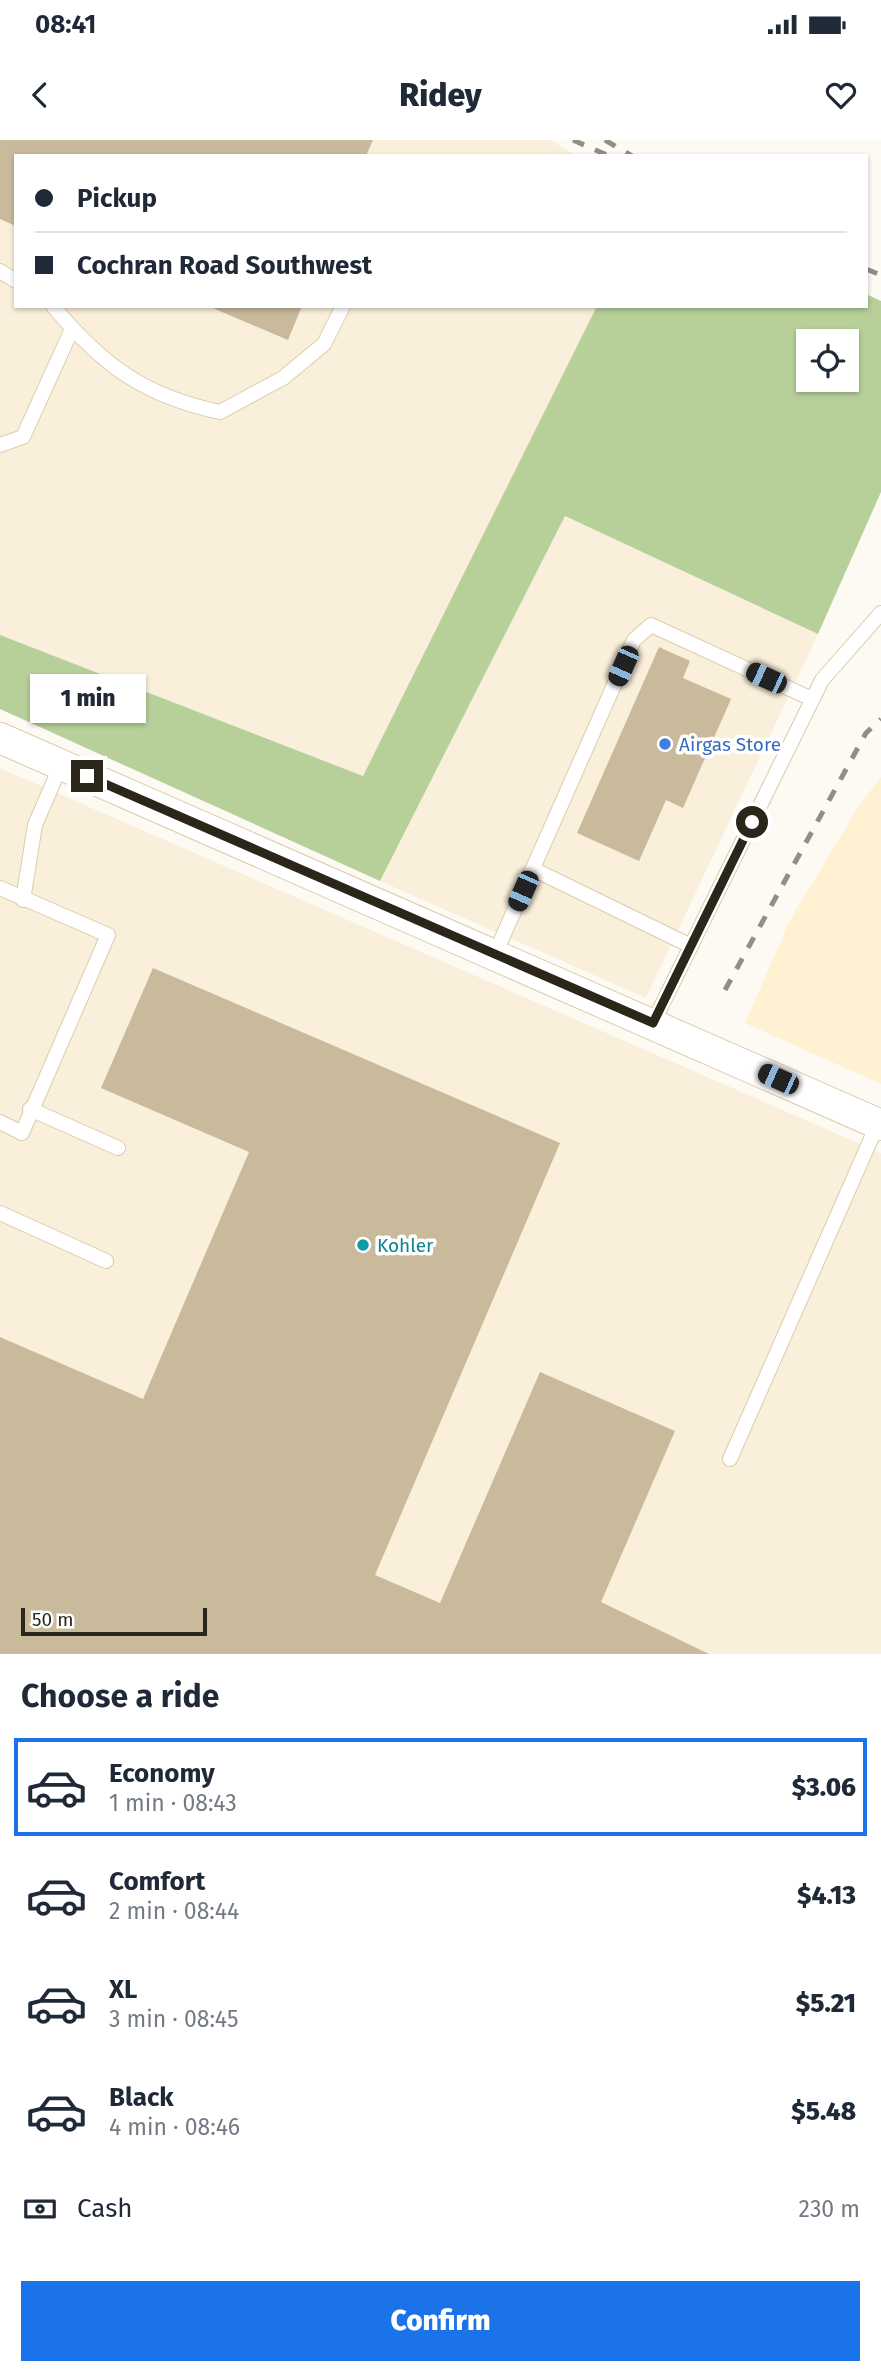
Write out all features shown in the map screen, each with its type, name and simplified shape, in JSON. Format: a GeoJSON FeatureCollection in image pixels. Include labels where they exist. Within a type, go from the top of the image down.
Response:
{"type":"FeatureCollection","features":[{"type":"Feature","properties":{"kind":"street"},"geometry":{"type":"LineString","coordinates":[[0,738],[879,1124]]}},
{"type":"Feature","properties":{"kind":"lane"},"geometry":{"type":"LineString","coordinates":[[55,308],[87,347],[140,385],[182,404],[220,412],[283,378],[324,344],[342,308]]}},
{"type":"Feature","properties":{"kind":"lane"},"geometry":{"type":"LineString","coordinates":[[0,445],[23,438],[72,329]]}},
{"type":"Feature","properties":{"kind":"lane"},"geometry":{"type":"LineString","coordinates":[[653,1023],[822,680],[881,613]]}},
{"type":"Feature","properties":{"kind":"lane"},"geometry":{"type":"LineString","coordinates":[[495,954],[634,640],[651,625],[813,699]]}},
{"type":"Feature","properties":{"kind":"lane"},"geometry":{"type":"LineString","coordinates":[[23,900],[36,825],[61,765]]}},
{"type":"Feature","properties":{"kind":"lane"},"geometry":{"type":"LineString","coordinates":[[533,869],[691,946]]}},
{"type":"Feature","properties":{"kind":"lane"},"geometry":{"type":"LineString","coordinates":[[0,888],[108,935],[30,1109],[22,1133],[0,1122]]}},
{"type":"Feature","properties":{"kind":"lane"},"geometry":{"type":"LineString","coordinates":[[30,1109],[118,1148]]}},
{"type":"Feature","properties":{"kind":"lane"},"geometry":{"type":"LineString","coordinates":[[730,1459],[879,1124]]}},
{"type":"Feature","properties":{"kind":"lane"},"geometry":{"type":"LineString","coordinates":[[0,1213],[106,1261]]}},
{"type":"Feature","properties":{"kind":"shaded area"},"geometry":{"type":"Polygon","coordinates":[[[0,140],[551,140],[573,154],[14,154],[14,308],[596,308],[363,776],[0,635],[0,140]]]}},
{"type":"Feature","properties":{"kind":"shaded area"},"geometry":{"type":"Polygon","coordinates":[[[565,516],[818,634],[646,998],[380,881],[565,516]]]}},
{"type":"Feature","properties":{"kind":"shaded area","name":"Kohler"},"geometry":{"type":"Polygon","coordinates":[[[0,768],[881,1153],[881,1654],[0,1654],[0,768]]]}},
{"type":"Feature","properties":{"kind":"shaded area"},"geometry":{"type":"Polygon","coordinates":[[[881,777],[881,1084],[745,1023],[791,918],[860,804],[881,777]]]}},
{"type":"Feature","properties":{"kind":"green space"},"geometry":{"type":"Polygon","coordinates":[[[868,295],[881,301],[881,492],[818,634],[565,516],[380,881],[0,709],[0,635],[363,776],[596,308],[868,308],[868,295]]]}},
{"type":"Feature","properties":{"kind":"building"},"geometry":{"type":"Polygon","coordinates":[[[0,140],[373,140],[367,154],[14,154],[14,225],[0,219],[0,140]]]}},
{"type":"Feature","properties":{"kind":"building"},"geometry":{"type":"Polygon","coordinates":[[[213,308],[301,308],[288,340],[213,308]]]}},
{"type":"Feature","properties":{"kind":"building"},"geometry":{"type":"Polygon","coordinates":[[[659,647],[690,661],[683,678],[731,699],[683,808],[666,800],[639,861],[577,833],[659,647]]]}},
{"type":"Feature","properties":{"kind":"building","name":"Kohler"},"geometry":{"type":"Polygon","coordinates":[[[153,968],[560,1143],[375,1575],[440,1603],[540,1372],[675,1431],[601,1602],[709,1654],[0,1654],[0,1337],[143,1399],[249,1152],[101,1088],[153,968]]]}},
{"type":"Feature","properties":{"kind":"railway"},"geometry":{"type":"LineString","coordinates":[[573,140],[604,154]]}},
{"type":"Feature","properties":{"kind":"railway"},"geometry":{"type":"LineString","coordinates":[[605,140],[629,154]]}},
{"type":"Feature","properties":{"kind":"railway"},"geometry":{"type":"LineString","coordinates":[[868,270],[881,275]]}},
{"type":"Feature","properties":{"kind":"railway"},"geometry":{"type":"LineString","coordinates":[[725,990],[866,733],[881,719]]}},
{"type":"Feature","properties":{"kind":"place","name":"Airgas Store"},"geometry":{"type":"Point","coordinates":[665,744]}},
{"type":"Feature","properties":{"kind":"place","name":"Kohler"},"geometry":{"type":"Point","coordinates":[363,1245]}},
{"type":"Feature","properties":{"kind":"route"},"geometry":{"type":"LineString","coordinates":[[87,776],[653,1023],[752,822]]}}]}
